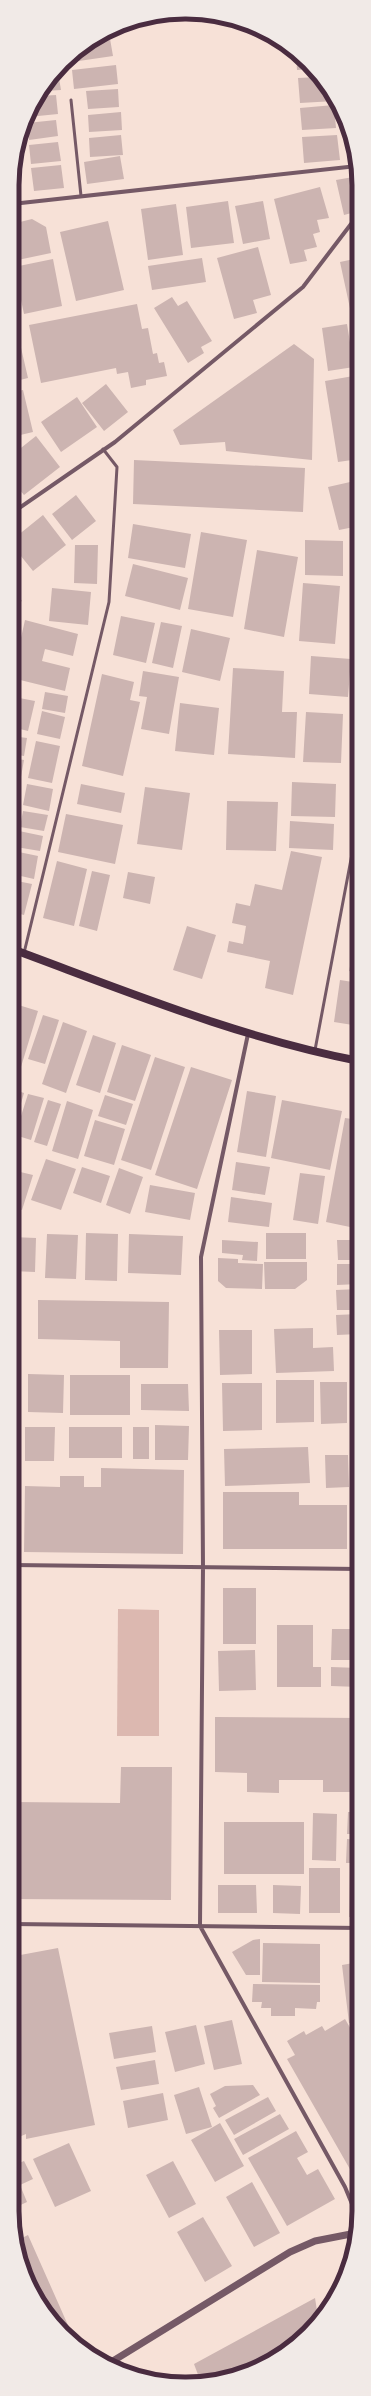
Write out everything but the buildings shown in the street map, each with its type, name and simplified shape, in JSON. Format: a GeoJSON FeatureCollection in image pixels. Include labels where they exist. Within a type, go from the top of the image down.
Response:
{"type":"FeatureCollection","features":[{"type":"Feature","properties":{"kind":"main road"},"geometry":{"type":"LineString","coordinates":[[19,951],[248,1034],[315,1053],[352,1060]]}},
{"type":"Feature","properties":{"kind":"street"},"geometry":{"type":"LineString","coordinates":[[19,203],[351,167]]}},
{"type":"Feature","properties":{"kind":"street"},"geometry":{"type":"LineString","coordinates":[[19,508],[103,449],[303,287],[352,224]]}},
{"type":"Feature","properties":{"kind":"street"},"geometry":{"type":"LineString","coordinates":[[248,1034],[201,1257],[203,1567],[200,1926],[345,2187],[352,2204]]}},
{"type":"Feature","properties":{"kind":"street"},"geometry":{"type":"LineString","coordinates":[[19,1566],[352,1568]]}},
{"type":"Feature","properties":{"kind":"street"},"geometry":{"type":"LineString","coordinates":[[19,1924],[352,1928]]}},
{"type":"Feature","properties":{"kind":"street"},"geometry":{"type":"LineString","coordinates":[[114,2361],[290,2252],[315,2241],[351,2234]]}},
{"type":"Feature","properties":{"kind":"lane"},"geometry":{"type":"LineString","coordinates":[[71,100],[81,196]]}},
{"type":"Feature","properties":{"kind":"lane"},"geometry":{"type":"LineString","coordinates":[[24,953],[109,602],[117,467],[103,449]]}},
{"type":"Feature","properties":{"kind":"lane"},"geometry":{"type":"LineString","coordinates":[[315,1053],[352,854]]}},
{"type":"Feature","properties":{"kind":"shaded area"},"geometry":{"type":"Polygon","coordinates":[[[118,1609],[159,1610],[159,1736],[117,1736],[118,1609]]]}}]}
